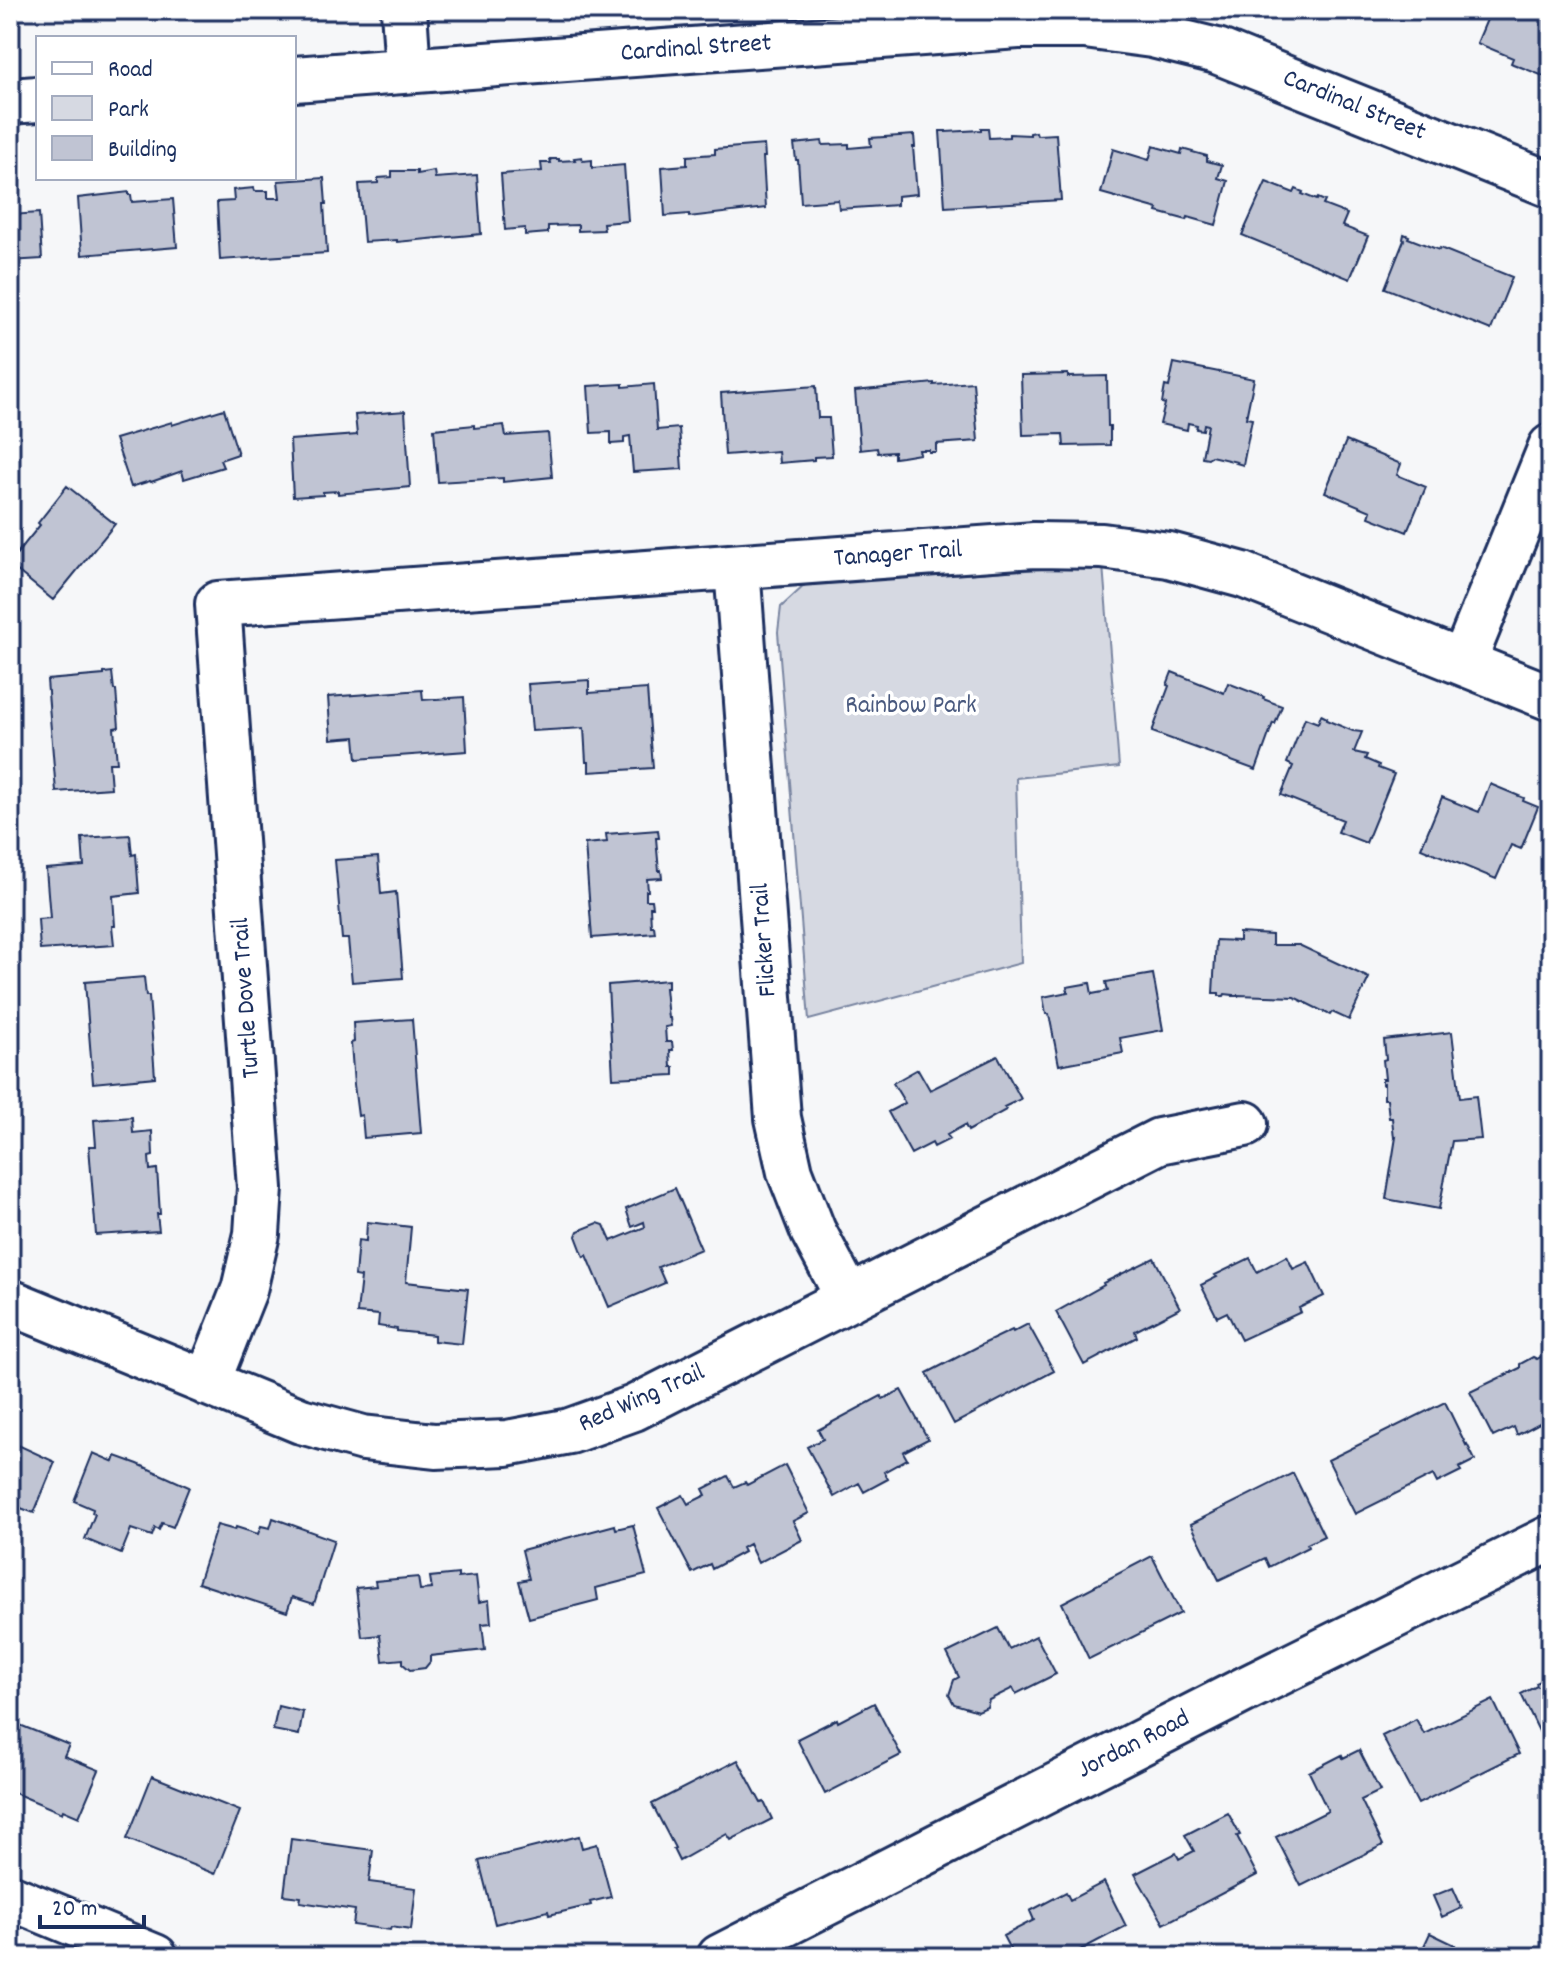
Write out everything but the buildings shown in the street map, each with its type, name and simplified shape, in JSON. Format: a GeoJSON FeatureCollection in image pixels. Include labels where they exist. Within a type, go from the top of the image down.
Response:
{"type":"FeatureCollection","features":[{"type":"Feature","properties":{"kind":"street"},"geometry":{"type":"LineString","coordinates":[[404,10],[408,70]]}},
{"type":"Feature","properties":{"kind":"street","name":"Cardinal Street"},"geometry":{"type":"LineString","coordinates":[[296,79],[862,23],[1085,26],[1152,35],[1217,51],[1551,185]]}},
{"type":"Feature","properties":{"kind":"street"},"geometry":{"type":"LineString","coordinates":[[10,101],[36,99]]}},
{"type":"Feature","properties":{"kind":"street"},"geometry":{"type":"LineString","coordinates":[[1463,663],[1551,447]]}},
{"type":"Feature","properties":{"kind":"street","name":"Tanager Trail"},"geometry":{"type":"LineString","coordinates":[[218,604],[1034,545],[1102,546],[1169,555],[1243,575],[1551,698]]}},
{"type":"Feature","properties":{"kind":"street","name":"Flicker Trail"},"geometry":{"type":"LineString","coordinates":[[737,567],[778,1118],[790,1172],[813,1231],[849,1299]]}},
{"type":"Feature","properties":{"kind":"street","name":"Turtle Dove Trail"},"geometry":{"type":"LineString","coordinates":[[207,1383],[244,1290],[257,1234],[260,1188],[218,604]]}},
{"type":"Feature","properties":{"kind":"street","name":"Red Wing Trail"},"geometry":{"type":"LineString","coordinates":[[10,1302],[301,1421],[363,1438],[435,1446],[507,1443],[570,1431],[634,1408],[1159,1141],[1245,1124]]}},
{"type":"Feature","properties":{"kind":"street","name":"Jordan Road"},"geometry":{"type":"LineString","coordinates":[[720,1957],[1230,1697],[1551,1538]]}},
{"type":"Feature","properties":{"kind":"street"},"geometry":{"type":"LineString","coordinates":[[10,1897],[155,1957]]}},
{"type":"Feature","properties":{"kind":"green space","name":"Rainbow Park"},"geometry":{"type":"Polygon","coordinates":[[[1103,565],[1119,767],[1016,778],[1021,963],[809,1020],[778,632],[781,607],[806,584],[1103,565]]]}}]}
